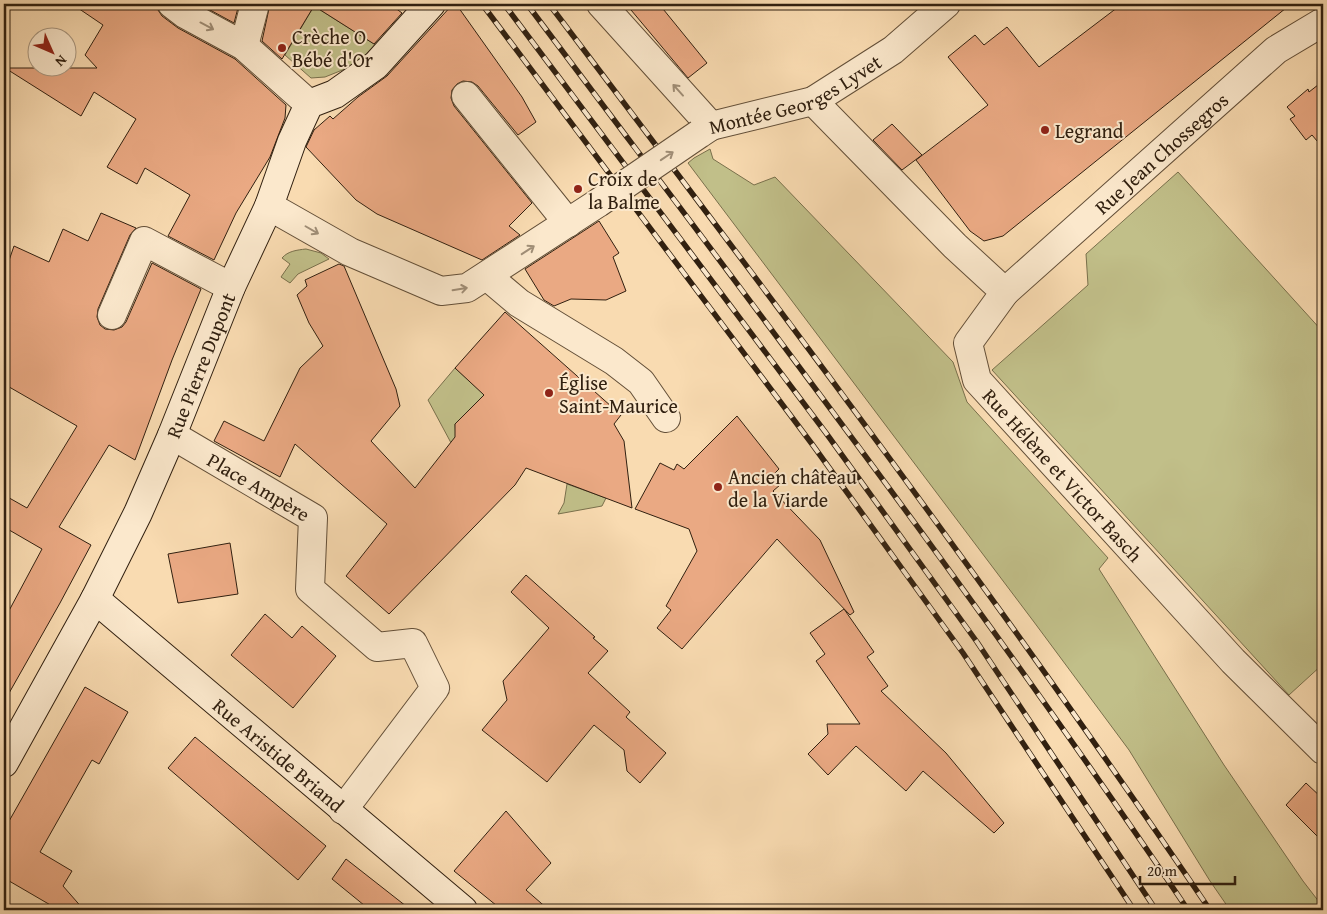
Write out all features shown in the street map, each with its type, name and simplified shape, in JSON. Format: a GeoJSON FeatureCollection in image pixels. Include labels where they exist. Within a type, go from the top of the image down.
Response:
{"type":"FeatureCollection","features":[{"type":"Feature","properties":{"kind":"street"},"geometry":{"type":"LineString","coordinates":[[172,4],[185,14],[244,46],[309,104],[335,94],[376,65],[432,4]]}},
{"type":"Feature","properties":{"kind":"street"},"geometry":{"type":"LineString","coordinates":[[244,46],[255,4]]}},
{"type":"Feature","properties":{"kind":"street"},"geometry":{"type":"LineString","coordinates":[[601,4],[705,130]]}},
{"type":"Feature","properties":{"kind":"street","name":"Montée Georges Lyvet"},"geometry":{"type":"LineString","coordinates":[[487,276],[705,130],[813,101],[893,50],[946,4]]}},
{"type":"Feature","properties":{"kind":"street","name":"Rue Jean Chossegros"},"geometry":{"type":"LineString","coordinates":[[1005,292],[1276,50],[1323,23]]}},
{"type":"Feature","properties":{"kind":"street"},"geometry":{"type":"LineString","coordinates":[[466,96],[568,223]]}},
{"type":"Feature","properties":{"kind":"street"},"geometry":{"type":"LineString","coordinates":[[813,101],[955,246],[1005,292]]}},
{"type":"Feature","properties":{"kind":"street","name":"Rue Pierre Dupont"},"geometry":{"type":"LineString","coordinates":[[4,763],[95,599],[138,513],[172,435],[231,287],[269,206],[292,141],[309,104]]}},
{"type":"Feature","properties":{"kind":"street"},"geometry":{"type":"LineString","coordinates":[[269,206],[350,252],[441,291],[467,288],[487,276],[519,303],[614,361],[641,382],[666,418]]}},
{"type":"Feature","properties":{"kind":"street"},"geometry":{"type":"LineString","coordinates":[[112,315],[144,241],[231,287]]}},
{"type":"Feature","properties":{"kind":"street","name":"Rue Hélène et Victor Basch"},"geometry":{"type":"LineString","coordinates":[[1005,292],[968,343],[977,380],[1233,661],[1323,750]]}},
{"type":"Feature","properties":{"kind":"street","name":"Place Ampère"},"geometry":{"type":"LineString","coordinates":[[172,435],[313,518],[310,589],[377,647],[413,643],[435,688],[343,810]]}},
{"type":"Feature","properties":{"kind":"street","name":"Rue Aristide Briand"},"geometry":{"type":"LineString","coordinates":[[95,599],[463,910]]}},
{"type":"Feature","properties":{"kind":"shaded area"},"geometry":{"type":"Polygon","coordinates":[[[314,6],[376,45],[355,65],[325,77],[311,78],[285,55],[314,6]]]}},
{"type":"Feature","properties":{"kind":"shaded area"},"geometry":{"type":"Polygon","coordinates":[[[710,149],[713,159],[754,185],[775,177],[953,362],[967,402],[1108,558],[1099,569],[1224,765],[1303,881],[1323,907],[1323,910],[1230,910],[1129,750],[688,163],[710,149]]]}},
{"type":"Feature","properties":{"kind":"shaded area"},"geometry":{"type":"Polygon","coordinates":[[[1178,172],[1323,332],[1323,664],[1289,695],[992,370],[1088,285],[1086,254],[1178,172]]]}},
{"type":"Feature","properties":{"kind":"shaded area"},"geometry":{"type":"Polygon","coordinates":[[[306,249],[321,253],[329,259],[298,274],[290,283],[281,277],[290,264],[282,258],[290,252],[306,249]]]}},
{"type":"Feature","properties":{"kind":"shaded area"},"geometry":{"type":"Polygon","coordinates":[[[455,368],[489,399],[455,424],[457,454],[428,400],[455,368]]]}},
{"type":"Feature","properties":{"kind":"shaded area"},"geometry":{"type":"Polygon","coordinates":[[[567,484],[606,498],[602,506],[558,514],[564,503],[567,484]]]}},
{"type":"Feature","properties":{"kind":"building"},"geometry":{"type":"Polygon","coordinates":[[[72,4],[157,4],[162,16],[178,28],[235,59],[286,105],[285,118],[270,157],[236,213],[214,260],[168,236],[190,195],[145,168],[137,184],[107,167],[136,119],[94,92],[81,116],[5,68],[28,68],[28,78],[78,78],[78,68],[97,68],[85,55],[103,25],[72,4]]]}},
{"type":"Feature","properties":{"kind":"building"},"geometry":{"type":"Polygon","coordinates":[[[199,4],[239,4],[234,23],[199,4]]]}},
{"type":"Feature","properties":{"kind":"building"},"geometry":{"type":"Polygon","coordinates":[[[270,4],[390,4],[402,13],[374,44],[314,6],[282,59],[262,41],[270,4]]]}},
{"type":"Feature","properties":{"kind":"building"},"geometry":{"type":"Polygon","coordinates":[[[453,4],[456,4],[522,97],[536,122],[518,135],[478,86],[472,82],[463,81],[452,90],[451,98],[454,106],[532,203],[509,226],[520,235],[482,260],[377,214],[356,200],[306,147],[314,130],[330,116],[333,119],[358,97],[387,76],[453,4]]]}},
{"type":"Feature","properties":{"kind":"building"},"geometry":{"type":"Polygon","coordinates":[[[626,4],[659,4],[707,63],[688,78],[626,4]]]}},
{"type":"Feature","properties":{"kind":"building","name":"Legrand"},"geometry":{"type":"Polygon","coordinates":[[[1122,4],[1291,4],[1003,236],[984,241],[970,231],[916,160],[988,105],[948,57],[975,35],[984,45],[1007,27],[1039,67],[1122,4]]]}},
{"type":"Feature","properties":{"kind":"building"},"geometry":{"type":"Polygon","coordinates":[[[1323,81],[1323,148],[1312,135],[1306,140],[1290,119],[1295,116],[1287,107],[1308,89],[1309,92],[1323,81]]]}},
{"type":"Feature","properties":{"kind":"building"},"geometry":{"type":"Polygon","coordinates":[[[892,124],[922,155],[902,170],[873,140],[892,124]]]}},
{"type":"Feature","properties":{"kind":"building"},"geometry":{"type":"Polygon","coordinates":[[[101,213],[136,228],[130,235],[98,309],[97,317],[100,325],[105,329],[114,330],[122,327],[126,322],[152,263],[201,289],[135,460],[109,445],[59,527],[91,545],[4,702],[4,620],[42,549],[4,527],[4,495],[27,508],[77,426],[4,384],[4,275],[14,246],[49,262],[63,229],[88,241],[101,213]]]}},
{"type":"Feature","properties":{"kind":"building"},"geometry":{"type":"Polygon","coordinates":[[[599,221],[619,253],[613,257],[626,291],[606,300],[571,299],[554,306],[544,300],[525,269],[599,221]]]}},
{"type":"Feature","properties":{"kind":"building"},"geometry":{"type":"Polygon","coordinates":[[[339,264],[344,266],[396,389],[400,406],[371,441],[415,488],[455,437],[455,424],[484,395],[455,368],[505,312],[621,415],[614,424],[624,441],[632,508],[526,468],[515,485],[389,614],[346,576],[387,524],[295,444],[280,477],[214,441],[224,421],[264,441],[300,368],[323,346],[309,323],[297,295],[307,286],[305,280],[339,264]]]}},
{"type":"Feature","properties":{"kind":"building"},"geometry":{"type":"Polygon","coordinates":[[[737,416],[779,469],[772,476],[780,485],[773,491],[820,540],[854,612],[850,615],[777,539],[682,649],[657,628],[671,610],[666,606],[697,551],[689,529],[635,509],[660,463],[674,470],[677,464],[684,469],[737,416]]]}},
{"type":"Feature","properties":{"kind":"building"},"geometry":{"type":"Polygon","coordinates":[[[230,543],[238,594],[178,603],[168,554],[230,543]]]}},
{"type":"Feature","properties":{"kind":"building"},"geometry":{"type":"Polygon","coordinates":[[[526,575],[608,651],[588,673],[630,712],[626,717],[666,753],[640,783],[627,771],[624,750],[594,725],[547,782],[482,730],[507,700],[503,681],[549,628],[511,592],[526,575]]]}},
{"type":"Feature","properties":{"kind":"building"},"geometry":{"type":"Polygon","coordinates":[[[844,609],[874,652],[867,657],[888,686],[881,691],[946,753],[1004,823],[994,833],[923,771],[906,791],[856,746],[828,775],[808,754],[828,734],[827,724],[860,724],[816,661],[825,654],[810,633],[844,609]]]}},
{"type":"Feature","properties":{"kind":"building"},"geometry":{"type":"Polygon","coordinates":[[[265,614],[292,638],[302,626],[336,656],[293,708],[231,655],[265,614]]]}},
{"type":"Feature","properties":{"kind":"building"},"geometry":{"type":"Polygon","coordinates":[[[85,687],[128,712],[99,764],[92,760],[40,852],[72,871],[63,886],[84,910],[59,910],[4,878],[4,830],[85,687]]]}},
{"type":"Feature","properties":{"kind":"building"},"geometry":{"type":"Polygon","coordinates":[[[195,737],[326,846],[298,880],[168,768],[195,737]]]}},
{"type":"Feature","properties":{"kind":"building"},"geometry":{"type":"Polygon","coordinates":[[[1306,783],[1323,799],[1323,842],[1286,805],[1306,783]]]}},
{"type":"Feature","properties":{"kind":"building"},"geometry":{"type":"Polygon","coordinates":[[[506,811],[551,863],[526,890],[549,910],[502,910],[454,871],[506,811]]]}},
{"type":"Feature","properties":{"kind":"building"},"geometry":{"type":"Polygon","coordinates":[[[346,859],[411,910],[370,910],[332,879],[346,859]]]}},
{"type":"Feature","properties":{"kind":"railway"},"geometry":{"type":"LineString","coordinates":[[482,4],[812,444],[963,653],[1134,910]]}},
{"type":"Feature","properties":{"kind":"railway"},"geometry":{"type":"LineString","coordinates":[[504,4],[826,433],[977,642],[1156,910]]}},
{"type":"Feature","properties":{"kind":"railway"},"geometry":{"type":"LineString","coordinates":[[527,4],[946,566],[1109,794],[1188,910]]}},
{"type":"Feature","properties":{"kind":"railway"},"geometry":{"type":"LineString","coordinates":[[549,4],[886,453],[1050,680],[1210,910]]}},
{"type":"Feature","properties":{"kind":"place","name":"Crèche O Bébé d'Or"},"geometry":{"type":"Point","coordinates":[282,48]}},
{"type":"Feature","properties":{"kind":"place","name":"Legrand"},"geometry":{"type":"Point","coordinates":[1045,130]}},
{"type":"Feature","properties":{"kind":"place","name":"Croix de la Balme"},"geometry":{"type":"Point","coordinates":[578,189]}},
{"type":"Feature","properties":{"kind":"place","name":"Église Saint-Maurice"},"geometry":{"type":"Point","coordinates":[549,393]}},
{"type":"Feature","properties":{"kind":"place","name":"Ancien château de la Viarde"},"geometry":{"type":"Point","coordinates":[718,487]}}]}
